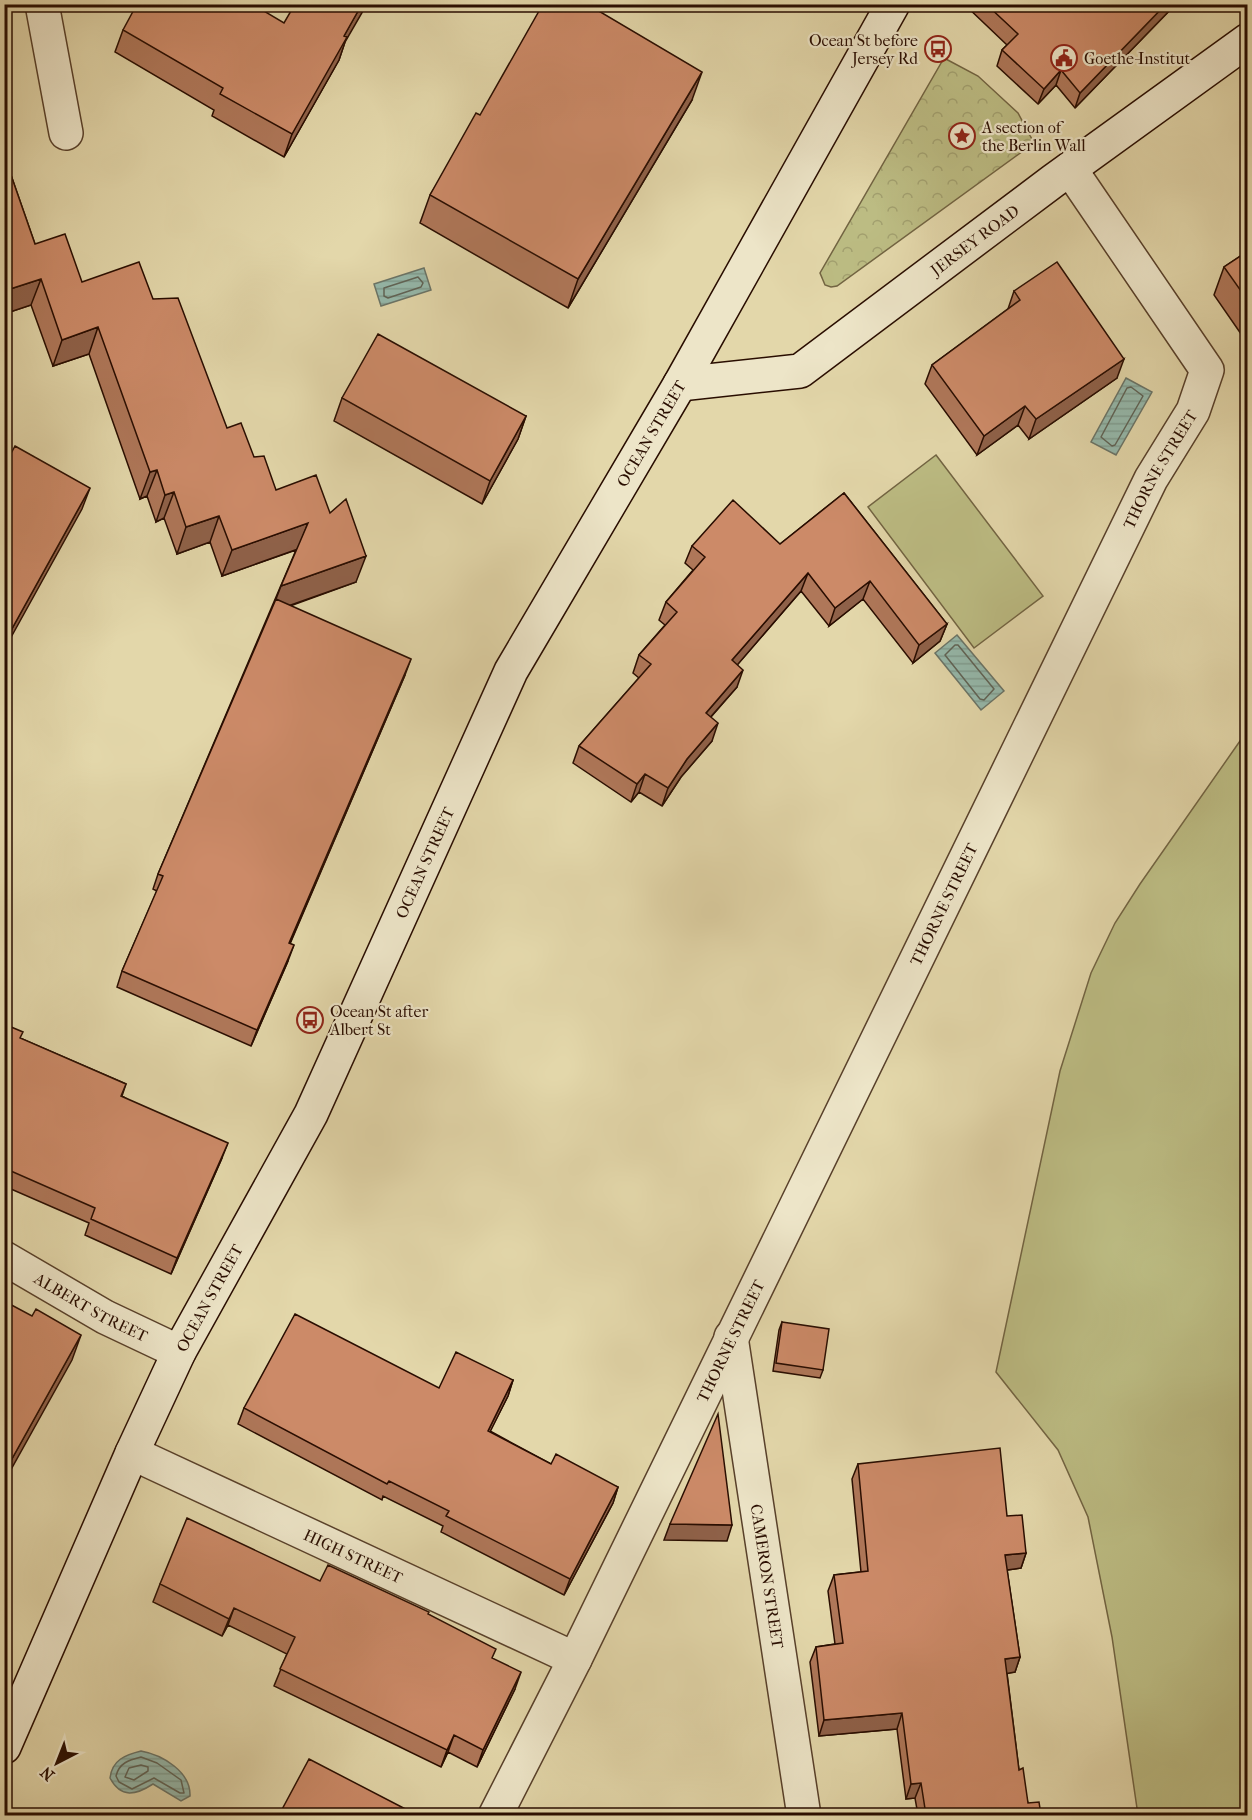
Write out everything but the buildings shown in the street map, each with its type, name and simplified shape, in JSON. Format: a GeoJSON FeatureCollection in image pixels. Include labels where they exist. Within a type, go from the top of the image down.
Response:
{"type":"FeatureCollection","features":[{"type":"Feature","properties":{"kind":"street"},"geometry":{"type":"LineString","coordinates":[[42,4],[66,133]]}},
{"type":"Feature","properties":{"kind":"street","name":"OCEAN STREET"},"geometry":{"type":"LineString","coordinates":[[4,1747],[132,1452],[179,1352],[311,1114],[511,671],[680,384],[893,4]]}},
{"type":"Feature","properties":{"kind":"street","name":"JERSEY ROAD"},"geometry":{"type":"LineString","coordinates":[[680,384],[800,371],[1070,169],[1248,40]]}},
{"type":"Feature","properties":{"kind":"street","name":"THORNE STREET"},"geometry":{"type":"LineString","coordinates":[[495,1815],[575,1659],[1151,479],[1193,411],[1207,370],[1070,169]]}},
{"type":"Feature","properties":{"kind":"street","name":"ALBERT STREET"},"geometry":{"type":"LineString","coordinates":[[4,1258],[105,1317],[179,1352]]}},
{"type":"Feature","properties":{"kind":"street","name":"CAMERON STREET"},"geometry":{"type":"LineString","coordinates":[[731,1337],[804,1815]]}},
{"type":"Feature","properties":{"kind":"street","name":"HIGH STREET"},"geometry":{"type":"LineString","coordinates":[[132,1452],[575,1659]]}},
{"type":"Feature","properties":{"kind":"green space"},"geometry":{"type":"Polygon","coordinates":[[[944,58],[978,76],[1018,113],[1034,143],[837,286],[825,285],[820,273],[944,58]]]}},
{"type":"Feature","properties":{"kind":"green space"},"geometry":{"type":"Polygon","coordinates":[[[936,455],[1043,596],[974,648],[868,507],[936,455]]]}},
{"type":"Feature","properties":{"kind":"green space"},"geometry":{"type":"Polygon","coordinates":[[[1247,731],[1247,1815],[1138,1815],[1112,1637],[1088,1517],[1058,1450],[996,1372],[1060,1071],[1091,973],[1115,923],[1140,884],[1247,731]]]}},
{"type":"Feature","properties":{"kind":"water"},"geometry":{"type":"Polygon","coordinates":[[[424,268],[431,290],[381,306],[374,284],[424,268]]]}},
{"type":"Feature","properties":{"kind":"water"},"geometry":{"type":"Polygon","coordinates":[[[1126,378],[1152,392],[1116,455],[1091,442],[1126,378]]]}},
{"type":"Feature","properties":{"kind":"water"},"geometry":{"type":"Polygon","coordinates":[[[957,635],[1004,691],[981,710],[935,653],[957,635]]]}},
{"type":"Feature","properties":{"kind":"water"},"geometry":{"type":"Polygon","coordinates":[[[141,1751],[158,1756],[181,1772],[189,1787],[190,1796],[181,1801],[153,1784],[141,1791],[129,1793],[114,1785],[110,1778],[116,1763],[130,1754],[141,1751]]]}},
{"type":"Feature","properties":{"kind":"place","name":"Ocean St before Jersey Rd"},"geometry":{"type":"Point","coordinates":[938,49]}},
{"type":"Feature","properties":{"kind":"place","name":"Goethe-Institut"},"geometry":{"type":"Point","coordinates":[1064,58]}},
{"type":"Feature","properties":{"kind":"place","name":"A section of the Berlin Wall"},"geometry":{"type":"Point","coordinates":[962,136]}},
{"type":"Feature","properties":{"kind":"place","name":"Ocean St after Albert St"},"geometry":{"type":"Point","coordinates":[310,1020]}}]}
